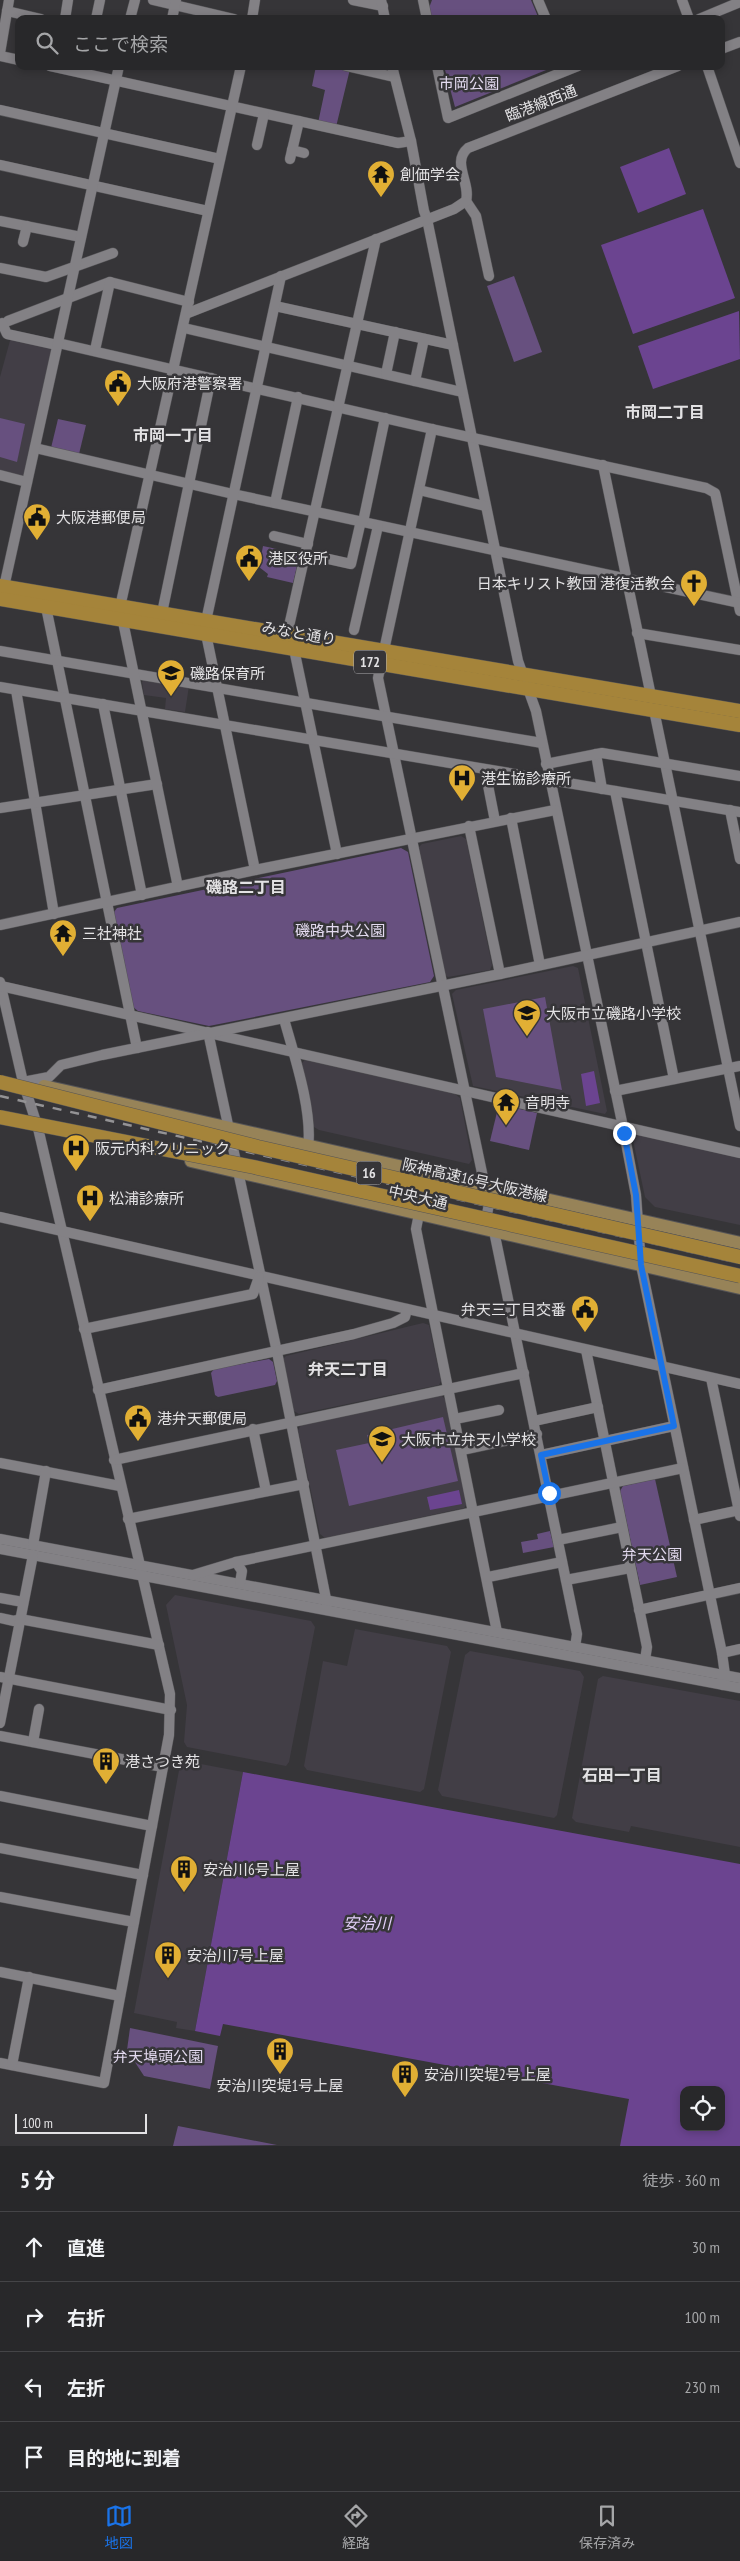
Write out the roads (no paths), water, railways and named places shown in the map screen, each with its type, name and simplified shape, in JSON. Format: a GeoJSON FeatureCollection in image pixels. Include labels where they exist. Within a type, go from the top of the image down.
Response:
{"type":"FeatureCollection","features":[{"type":"Feature","properties":{"kind":"highway","name":"みなと通り"},"geometry":{"type":"LineString","coordinates":[[1,591],[206,628],[294,649],[381,657],[521,674],[653,703],[740,725]]}},
{"type":"Feature","properties":{"kind":"highway","name":"みなと通り"},"geometry":{"type":"LineString","coordinates":[[1,591],[46,607],[162,614],[206,628],[287,635],[527,689],[740,711]]}},
{"type":"Feature","properties":{"kind":"highway","name":"阪神高速16号大阪港線"},"geometry":{"type":"LineString","coordinates":[[0,1082],[258,1147],[740,1256]]}},
{"type":"Feature","properties":{"kind":"highway","name":"16"},"geometry":{"type":"LineString","coordinates":[[0,1119],[254,1167],[740,1276]]}},
{"type":"Feature","properties":{"kind":"main road","name":"中央大通"},"geometry":{"type":"LineString","coordinates":[[0,1077],[308,1148],[740,1243]]}},
{"type":"Feature","properties":{"kind":"main road","name":"中央大通"},"geometry":{"type":"LineString","coordinates":[[0,1119],[134,1146],[239,1173],[740,1288]]}},
{"type":"Feature","properties":{"kind":"street"},"geometry":{"type":"LineString","coordinates":[[8,0],[0,54],[15,59]]}},
{"type":"Feature","properties":{"kind":"street"},"geometry":{"type":"LineString","coordinates":[[65,15],[68,0]]}},
{"type":"Feature","properties":{"kind":"street"},"geometry":{"type":"LineString","coordinates":[[97,15],[100,0]]}},
{"type":"Feature","properties":{"kind":"street"},"geometry":{"type":"LineString","coordinates":[[131,15],[135,0]]}},
{"type":"Feature","properties":{"kind":"street"},"geometry":{"type":"LineString","coordinates":[[153,0],[176,3],[220,15]]}},
{"type":"Feature","properties":{"kind":"street"},"geometry":{"type":"LineString","coordinates":[[253,15],[256,0]]}},
{"type":"Feature","properties":{"kind":"street"},"geometry":{"type":"LineString","coordinates":[[353,0],[382,3]]}},
{"type":"Feature","properties":{"kind":"street"},"geometry":{"type":"LineString","coordinates":[[422,0],[425,15]]}},
{"type":"Feature","properties":{"kind":"street"},"geometry":{"type":"LineString","coordinates":[[538,0],[544,15]]}},
{"type":"Feature","properties":{"kind":"street"},"geometry":{"type":"LineString","coordinates":[[682,0],[688,15]]}},
{"type":"Feature","properties":{"kind":"street"},"geometry":{"type":"LineString","coordinates":[[709,15],[740,2]]}},
{"type":"Feature","properties":{"kind":"street"},"geometry":{"type":"LineString","coordinates":[[7,11],[24,15]]}},
{"type":"Feature","properties":{"kind":"street"},"geometry":{"type":"LineString","coordinates":[[725,48],[740,42]]}},
{"type":"Feature","properties":{"kind":"street"},"geometry":{"type":"LineString","coordinates":[[69,70],[398,142],[411,141]]}},
{"type":"Feature","properties":{"kind":"street"},"geometry":{"type":"LineString","coordinates":[[1,591],[69,297],[118,70]]}},
{"type":"Feature","properties":{"kind":"street"},"geometry":{"type":"LineString","coordinates":[[178,887],[122,613],[150,475],[240,70]]}},
{"type":"Feature","properties":{"kind":"street"},"geometry":{"type":"LineString","coordinates":[[363,70],[394,77]]}},
{"type":"Feature","properties":{"kind":"street"},"geometry":{"type":"LineString","coordinates":[[393,70],[411,141],[424,211],[428,218],[485,506],[521,674],[536,711],[555,810],[623,1127],[636,1195],[641,1265],[722,1653],[724,1680]]}},
{"type":"Feature","properties":{"kind":"street"},"geometry":{"type":"LineString","coordinates":[[438,70],[448,118],[566,70]]}},
{"type":"Feature","properties":{"kind":"street","name":"臨港線西通"},"geometry":{"type":"LineString","coordinates":[[466,201],[467,191],[460,162],[463,153],[468,148],[668,70]]}},
{"type":"Feature","properties":{"kind":"street"},"geometry":{"type":"LineString","coordinates":[[708,70],[740,163]]}},
{"type":"Feature","properties":{"kind":"street"},"geometry":{"type":"LineString","coordinates":[[0,110],[104,132],[220,160]]}},
{"type":"Feature","properties":{"kind":"street"},"geometry":{"type":"LineString","coordinates":[[257,145],[264,114]]}},
{"type":"Feature","properties":{"kind":"street"},"geometry":{"type":"LineString","coordinates":[[298,121],[291,154],[304,153]]}},
{"type":"Feature","properties":{"kind":"street"},"geometry":{"type":"LineString","coordinates":[[0,165],[208,211]]}},
{"type":"Feature","properties":{"kind":"street"},"geometry":{"type":"LineString","coordinates":[[35,448],[233,494],[739,606],[714,493],[706,488],[339,408],[95,350],[6,334],[5,322],[110,282],[188,308],[281,276],[460,206],[466,201],[476,216],[489,276]]}},
{"type":"Feature","properties":{"kind":"street"},"geometry":{"type":"LineString","coordinates":[[0,221],[81,237]]}},
{"type":"Feature","properties":{"kind":"street"},"geometry":{"type":"LineString","coordinates":[[24,242],[27,226]]}},
{"type":"Feature","properties":{"kind":"street"},"geometry":{"type":"LineString","coordinates":[[287,635],[376,239]]}},
{"type":"Feature","properties":{"kind":"street"},"geometry":{"type":"LineString","coordinates":[[0,268],[46,277],[113,254]]}},
{"type":"Feature","properties":{"kind":"street"},"geometry":{"type":"LineString","coordinates":[[255,870],[206,628],[233,494],[281,276]]}},
{"type":"Feature","properties":{"kind":"street"},"geometry":{"type":"LineString","coordinates":[[95,350],[110,282]]}},
{"type":"Feature","properties":{"kind":"street"},"geometry":{"type":"LineString","coordinates":[[275,306],[453,346]]}},
{"type":"Feature","properties":{"kind":"street"},"geometry":{"type":"LineString","coordinates":[[184,328],[462,392]]}},
{"type":"Feature","properties":{"kind":"street"},"geometry":{"type":"LineString","coordinates":[[386,374],[395,332]]}},
{"type":"Feature","properties":{"kind":"street"},"geometry":{"type":"LineString","coordinates":[[415,381],[424,339]]}},
{"type":"Feature","properties":{"kind":"street"},"geometry":{"type":"LineString","coordinates":[[162,614],[211,378]]}},
{"type":"Feature","properties":{"kind":"street"},"geometry":{"type":"LineString","coordinates":[[275,503],[298,397]]}},
{"type":"Feature","properties":{"kind":"street"},"geometry":{"type":"LineString","coordinates":[[306,554],[351,564],[363,522],[385,418]]}},
{"type":"Feature","properties":{"kind":"street"},"geometry":{"type":"LineString","coordinates":[[432,429],[381,657],[378,678],[464,1090],[485,1187],[490,1198],[486,1220],[494,1231],[516,1334],[577,1634],[576,1647]]}},
{"type":"Feature","properties":{"kind":"street"},"geometry":{"type":"LineString","coordinates":[[603,465],[740,1126]]}},
{"type":"Feature","properties":{"kind":"street"},"geometry":{"type":"LineString","coordinates":[[0,475],[27,482]]}},
{"type":"Feature","properties":{"kind":"street"},"geometry":{"type":"LineString","coordinates":[[418,490],[485,506]]}},
{"type":"Feature","properties":{"kind":"street"},"geometry":{"type":"LineString","coordinates":[[354,630],[378,526]]}},
{"type":"Feature","properties":{"kind":"street"},"geometry":{"type":"LineString","coordinates":[[274,536],[308,544]]}},
{"type":"Feature","properties":{"kind":"street"},"geometry":{"type":"LineString","coordinates":[[46,607],[55,661],[85,794],[137,1048]]}},
{"type":"Feature","properties":{"kind":"street"},"geometry":{"type":"LineString","coordinates":[[638,633],[740,650]]}},
{"type":"Feature","properties":{"kind":"street"},"geometry":{"type":"LineString","coordinates":[[294,649],[337,854]]}},
{"type":"Feature","properties":{"kind":"street"},"geometry":{"type":"LineString","coordinates":[[0,651],[542,743]]}},
{"type":"Feature","properties":{"kind":"street"},"geometry":{"type":"LineString","coordinates":[[0,687],[735,811],[740,859]]}},
{"type":"Feature","properties":{"kind":"street"},"geometry":{"type":"LineString","coordinates":[[16,690],[54,914]]}},
{"type":"Feature","properties":{"kind":"street"},"geometry":{"type":"LineString","coordinates":[[103,704],[142,895]]}},
{"type":"Feature","properties":{"kind":"street"},"geometry":{"type":"LineString","coordinates":[[546,764],[602,753],[740,776]]}},
{"type":"Feature","properties":{"kind":"street"},"geometry":{"type":"LineString","coordinates":[[596,754],[602,789]]}},
{"type":"Feature","properties":{"kind":"street"},"geometry":{"type":"LineString","coordinates":[[485,770],[496,821]]}},
{"type":"Feature","properties":{"kind":"street"},"geometry":{"type":"LineString","coordinates":[[0,808],[157,784]]}},
{"type":"Feature","properties":{"kind":"street"},"geometry":{"type":"LineString","coordinates":[[614,791],[674,1079]]}},
{"type":"Feature","properties":{"kind":"street"},"geometry":{"type":"LineString","coordinates":[[0,925],[255,870],[555,810]]}},
{"type":"Feature","properties":{"kind":"street"},"geometry":{"type":"LineString","coordinates":[[510,818],[540,965]]}},
{"type":"Feature","properties":{"kind":"street"},"geometry":{"type":"LineString","coordinates":[[469,826],[500,974]]}},
{"type":"Feature","properties":{"kind":"street"},"geometry":{"type":"LineString","coordinates":[[23,1082],[49,1077],[61,1065],[208,1032],[284,1019],[740,922]]}},
{"type":"Feature","properties":{"kind":"street"},"geometry":{"type":"LineString","coordinates":[[0,982],[23,1082],[38,1128],[62,1230],[120,1486],[159,1645],[171,1710],[163,1767],[104,2083],[0,2063]]}},
{"type":"Feature","properties":{"kind":"street"},"geometry":{"type":"LineString","coordinates":[[1,986],[740,1152]]}},
{"type":"Feature","properties":{"kind":"street"},"geometry":{"type":"LineString","coordinates":[[284,1019],[293,1051],[310,1133],[308,1148]]}},
{"type":"Feature","properties":{"kind":"street"},"geometry":{"type":"LineString","coordinates":[[208,1032],[277,1352],[324,1593],[328,1600],[326,1610]]}},
{"type":"Feature","properties":{"kind":"street"},"geometry":{"type":"LineString","coordinates":[[615,1091],[740,1066]]}},
{"type":"Feature","properties":{"kind":"street"},"geometry":{"type":"LineString","coordinates":[[420,1214],[416,1229],[498,1632]]}},
{"type":"Feature","properties":{"kind":"street"},"geometry":{"type":"LineString","coordinates":[[0,1217],[740,1384]]}},
{"type":"Feature","properties":{"kind":"street"},"geometry":{"type":"LineString","coordinates":[[84,1328],[253,1294],[260,1276]]}},
{"type":"Feature","properties":{"kind":"street"},"geometry":{"type":"LineString","coordinates":[[98,1390],[277,1352],[393,1324],[405,1317],[407,1309]]}},
{"type":"Feature","properties":{"kind":"street"},"geometry":{"type":"LineString","coordinates":[[586,1350],[647,1647],[645,1660]]}},
{"type":"Feature","properties":{"kind":"street"},"geometry":{"type":"LineString","coordinates":[[114,1460],[524,1374]]}},
{"type":"Feature","properties":{"kind":"street"},"geometry":{"type":"LineString","coordinates":[[694,1520],[740,1512],[711,1378]]}},
{"type":"Feature","properties":{"kind":"street"},"geometry":{"type":"LineString","coordinates":[[534,1421],[598,1407]]}},
{"type":"Feature","properties":{"kind":"street"},"geometry":{"type":"LineString","coordinates":[[455,1419],[499,1410]]}},
{"type":"Feature","properties":{"kind":"street"},"geometry":{"type":"LineString","coordinates":[[541,1455],[674,1426]]}},
{"type":"Feature","properties":{"kind":"street"},"geometry":{"type":"LineString","coordinates":[[252,1430],[266,1491]]}},
{"type":"Feature","properties":{"kind":"street"},"geometry":{"type":"LineString","coordinates":[[462,1450],[536,1434]]}},
{"type":"Feature","properties":{"kind":"street"},"geometry":{"type":"LineString","coordinates":[[0,1463],[120,1486]]}},
{"type":"Feature","properties":{"kind":"street"},"geometry":{"type":"LineString","coordinates":[[192,1575],[236,1562],[682,1468]]}},
{"type":"Feature","properties":{"kind":"street"},"geometry":{"type":"LineString","coordinates":[[0,1723],[4,1678],[20,1619],[46,1472]]}},
{"type":"Feature","properties":{"kind":"street"},"geometry":{"type":"LineString","coordinates":[[128,1519],[304,1484]]}},
{"type":"Feature","properties":{"kind":"street"},"geometry":{"type":"LineString","coordinates":[[558,1540],[622,1527]]}},
{"type":"Feature","properties":{"kind":"street"},"geometry":{"type":"LineString","coordinates":[[0,1539],[33,1550],[143,1575],[326,1610],[724,1680],[740,1678]]}},
{"type":"Feature","properties":{"kind":"street"},"geometry":{"type":"LineString","coordinates":[[0,1549],[33,1550],[140,1564],[645,1660],[724,1680],[740,1688]]}},
{"type":"Feature","properties":{"kind":"street"},"geometry":{"type":"LineString","coordinates":[[236,1562],[242,1572],[240,1583]]}},
{"type":"Feature","properties":{"kind":"street"},"geometry":{"type":"LineString","coordinates":[[488,1577],[562,1562]]}},
{"type":"Feature","properties":{"kind":"street"},"geometry":{"type":"LineString","coordinates":[[566,1580],[630,1568]]}},
{"type":"Feature","properties":{"kind":"street"},"geometry":{"type":"LineString","coordinates":[[639,1610],[740,1588]]}},
{"type":"Feature","properties":{"kind":"street"},"geometry":{"type":"LineString","coordinates":[[0,1598],[23,1602]]}},
{"type":"Feature","properties":{"kind":"street"},"geometry":{"type":"LineString","coordinates":[[0,1618],[14,1621],[20,1619],[159,1645]]}},
{"type":"Feature","properties":{"kind":"street"},"geometry":{"type":"LineString","coordinates":[[722,1653],[740,1649]]}},
{"type":"Feature","properties":{"kind":"street"},"geometry":{"type":"LineString","coordinates":[[4,1678],[171,1710]]}},
{"type":"Feature","properties":{"kind":"street"},"geometry":{"type":"LineString","coordinates":[[33,1742],[39,1709]]}},
{"type":"Feature","properties":{"kind":"street"},"geometry":{"type":"LineString","coordinates":[[0,1736],[163,1767]]}},
{"type":"Feature","properties":{"kind":"street"},"geometry":{"type":"LineString","coordinates":[[0,1796],[152,1826]]}},
{"type":"Feature","properties":{"kind":"street"},"geometry":{"type":"LineString","coordinates":[[0,1848],[143,1875]]}},
{"type":"Feature","properties":{"kind":"street"},"geometry":{"type":"LineString","coordinates":[[0,1897],[134,1922]]}},
{"type":"Feature","properties":{"kind":"street"},"geometry":{"type":"LineString","coordinates":[[0,1972],[120,1996]]}},
{"type":"Feature","properties":{"kind":"street"},"geometry":{"type":"LineString","coordinates":[[12,2065],[28,1977]]}},
{"type":"Feature","properties":{"kind":"water"},"geometry":{"type":"Polygon","coordinates":[[[669,148],[686,194],[638,213],[620,167],[669,148]]]}},
{"type":"Feature","properties":{"kind":"water"},"geometry":{"type":"Polygon","coordinates":[[[703,209],[735,298],[633,334],[601,245],[703,209]]]}},
{"type":"Feature","properties":{"kind":"water"},"geometry":{"type":"Polygon","coordinates":[[[739,311],[740,359],[653,389],[638,346],[739,311]]]}},
{"type":"Feature","properties":{"kind":"water"},"geometry":{"type":"Polygon","coordinates":[[[594,1071],[600,1103],[586,1106],[581,1074],[594,1071]]]}},
{"type":"Feature","properties":{"kind":"water"},"geometry":{"type":"Polygon","coordinates":[[[459,1490],[462,1504],[430,1510],[427,1497],[459,1490]]]}},
{"type":"Feature","properties":{"kind":"water","name":"安治川"},"geometry":{"type":"Polygon","coordinates":[[[243,1772],[740,1864],[740,2146],[620,2146],[629,2099],[223,2024],[220,2036],[195,2031],[243,1772]]]}},
{"type":"Feature","properties":{"kind":"railway"},"geometry":{"type":"LineString","coordinates":[[0,1096],[740,1263]]}},
{"type":"Feature","properties":{"kind":"place","name":"創価学会"},"geometry":{"type":"Point","coordinates":[381,198]}},
{"type":"Feature","properties":{"kind":"place","name":"大阪府港警察署"},"geometry":{"type":"Point","coordinates":[118,407]}},
{"type":"Feature","properties":{"kind":"place","name":"大阪港郵便局"},"geometry":{"type":"Point","coordinates":[37,541]}},
{"type":"Feature","properties":{"kind":"place","name":"港区役所"},"geometry":{"type":"Point","coordinates":[249,582]}},
{"type":"Feature","properties":{"kind":"place","name":"日本キリスト教団 港復活教会"},"geometry":{"type":"Point","coordinates":[694,607]}},
{"type":"Feature","properties":{"kind":"place","name":"磯路保育所"},"geometry":{"type":"Point","coordinates":[171,697]}},
{"type":"Feature","properties":{"kind":"place","name":"港生協診療所"},"geometry":{"type":"Point","coordinates":[462,802]}},
{"type":"Feature","properties":{"kind":"place","name":"三社神社"},"geometry":{"type":"Point","coordinates":[63,957]}},
{"type":"Feature","properties":{"kind":"place","name":"大阪市立磯路小学校"},"geometry":{"type":"Point","coordinates":[527,1037]}},
{"type":"Feature","properties":{"kind":"place","name":"音明寺"},"geometry":{"type":"Point","coordinates":[506,1126]}},
{"type":"Feature","properties":{"kind":"place","name":"阪元内科クリニック"},"geometry":{"type":"Point","coordinates":[76,1172]}},
{"type":"Feature","properties":{"kind":"place","name":"松浦診療所"},"geometry":{"type":"Point","coordinates":[90,1222]}},
{"type":"Feature","properties":{"kind":"place","name":"弁天三丁目交番"},"geometry":{"type":"Point","coordinates":[585,1333]}},
{"type":"Feature","properties":{"kind":"place","name":"港弁天郵便局"},"geometry":{"type":"Point","coordinates":[138,1442]}},
{"type":"Feature","properties":{"kind":"place","name":"大阪市立弁天小学校"},"geometry":{"type":"Point","coordinates":[382,1463]}},
{"type":"Feature","properties":{"kind":"place","name":"港さつき苑"},"geometry":{"type":"Point","coordinates":[106,1785]}},
{"type":"Feature","properties":{"kind":"place","name":"安治川6号上屋"},"geometry":{"type":"Point","coordinates":[184,1893]}},
{"type":"Feature","properties":{"kind":"place","name":"安治川7号上屋"},"geometry":{"type":"Point","coordinates":[168,1979]}},
{"type":"Feature","properties":{"kind":"place","name":"安治川突堤1号上屋"},"geometry":{"type":"Point","coordinates":[280,2075]}},
{"type":"Feature","properties":{"kind":"place","name":"安治川突堤2号上屋"},"geometry":{"type":"Point","coordinates":[405,2098]}},
{"type":"Feature","properties":{"kind":"district","name":"市岡二丁目"},"geometry":{"type":"Point","coordinates":[665,412]}},
{"type":"Feature","properties":{"kind":"district","name":"市岡一丁目"},"geometry":{"type":"Point","coordinates":[173,435]}},
{"type":"Feature","properties":{"kind":"district","name":"磯路二丁目"},"geometry":{"type":"Point","coordinates":[246,887]}},
{"type":"Feature","properties":{"kind":"district","name":"弁天二丁目"},"geometry":{"type":"Point","coordinates":[348,1369]}},
{"type":"Feature","properties":{"kind":"district","name":"石田一丁目"},"geometry":{"type":"Point","coordinates":[622,1775]}},
{"type":"Feature","properties":{"kind":"park label","name":"市岡公園"},"geometry":{"type":"Point","coordinates":[469,83]}},
{"type":"Feature","properties":{"kind":"park label","name":"磯路中央公園"},"geometry":{"type":"Point","coordinates":[340,930]}},
{"type":"Feature","properties":{"kind":"park label","name":"弁天公園"},"geometry":{"type":"Point","coordinates":[652,1554]}},
{"type":"Feature","properties":{"kind":"park label","name":"弁天埠頭公園"},"geometry":{"type":"Point","coordinates":[158,2056]}}]}
